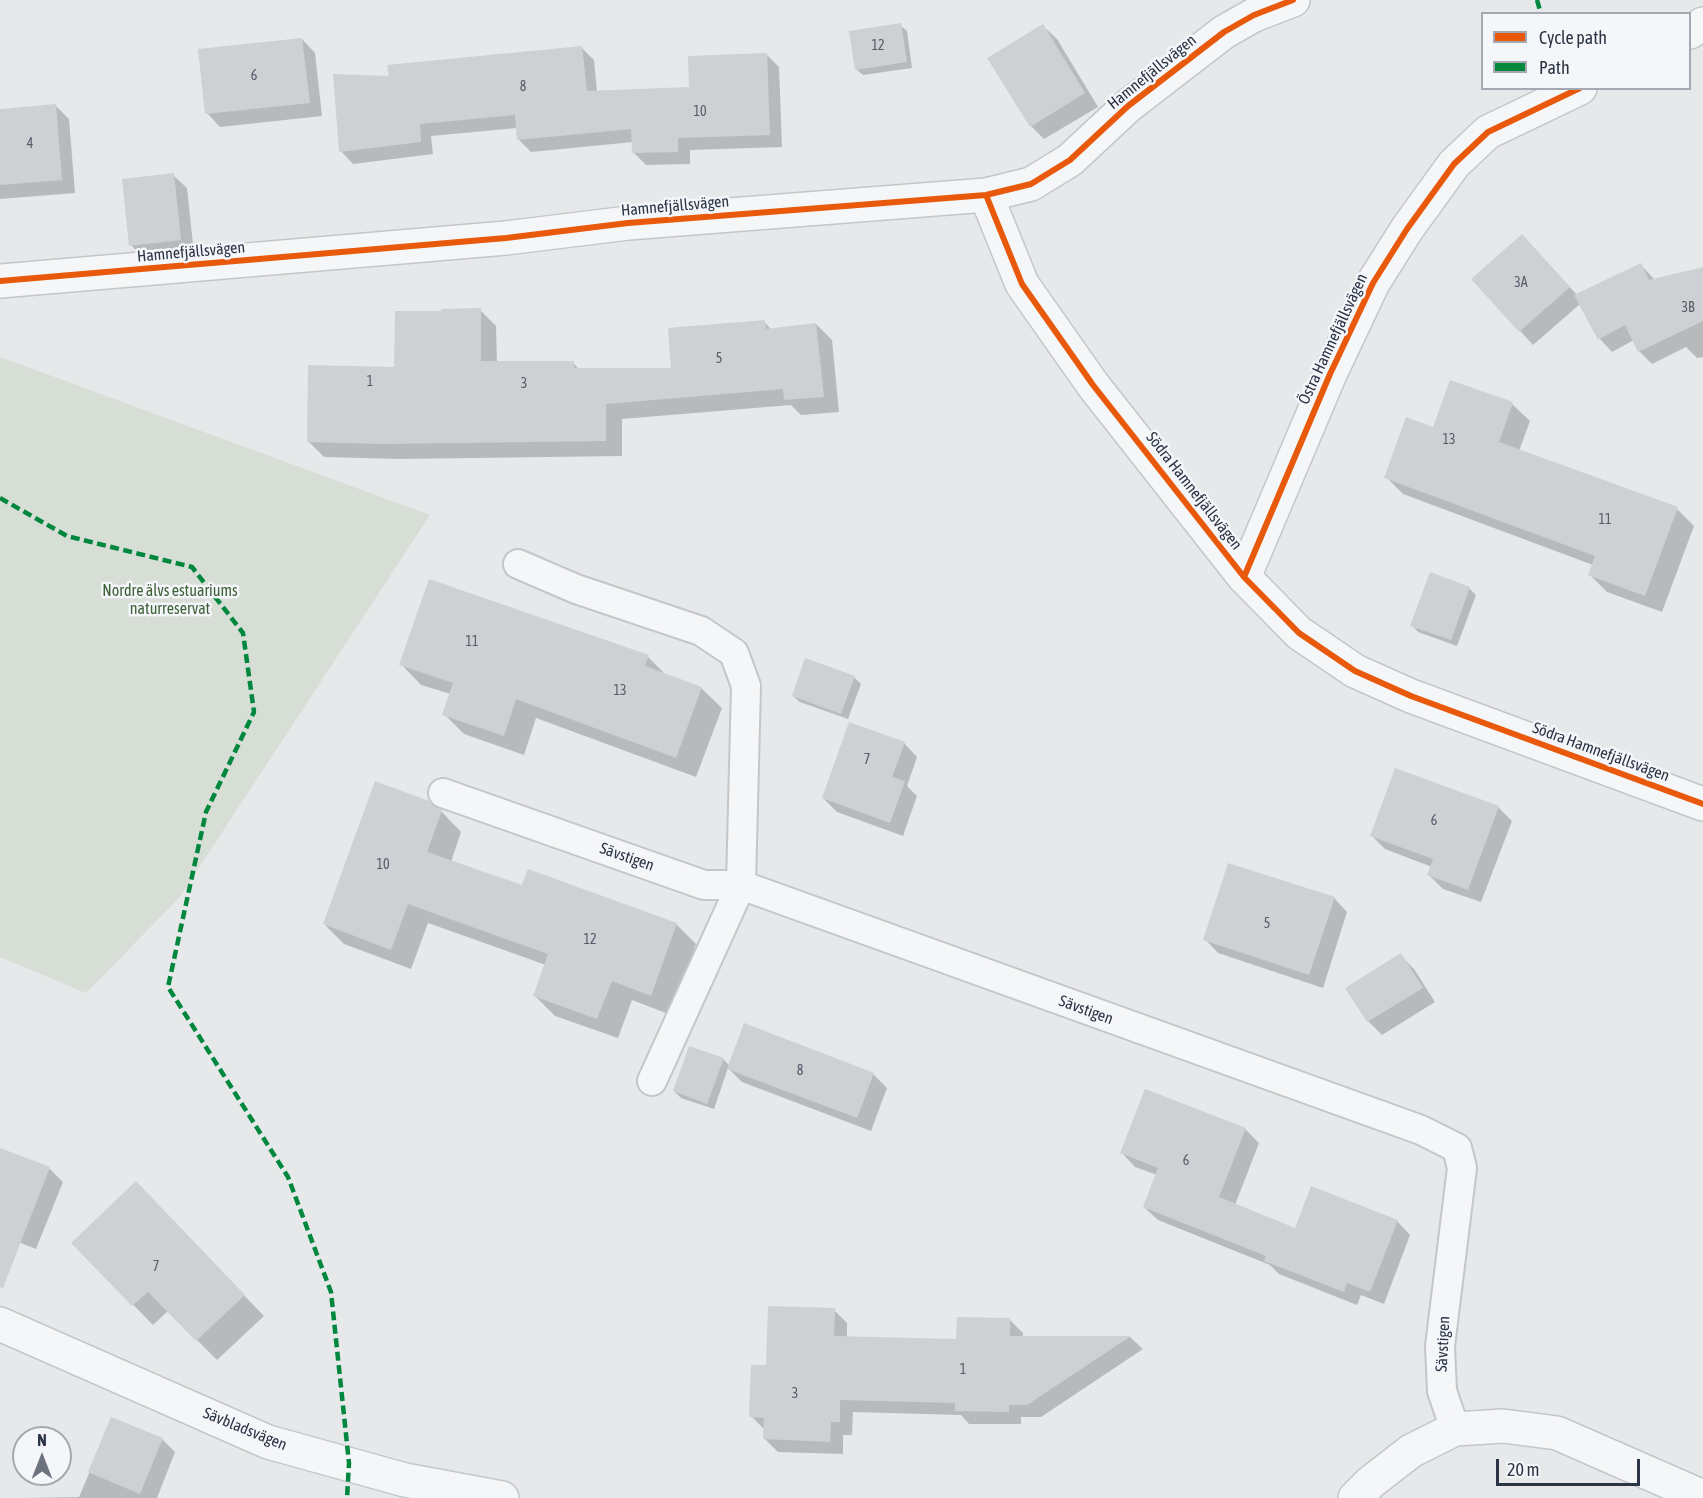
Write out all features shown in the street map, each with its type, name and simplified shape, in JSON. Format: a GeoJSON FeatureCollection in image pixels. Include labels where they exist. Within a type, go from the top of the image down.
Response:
{"type":"FeatureCollection","features":[{"type":"Feature","properties":{"kind":"street","name":"Hamnefjällsvägen"},"geometry":{"type":"LineString","coordinates":[[0,281],[506,238],[628,223],[986,195],[1031,184],[1070,160],[1128,106],[1224,32],[1254,15],[1293,0]]}},
{"type":"Feature","properties":{"kind":"street","name":"Östra Hamnefjällsvägen"},"geometry":{"type":"LineString","coordinates":[[1244,577],[1330,374],[1373,282],[1407,230],[1454,164],[1488,132],[1576,90]]}},
{"type":"Feature","properties":{"kind":"street","name":"Södra Hamnefjällsvägen"},"geometry":{"type":"LineString","coordinates":[[986,195],[1022,284],[1093,385],[1244,577],[1299,633],[1355,671],[1411,696],[1703,804]]}},
{"type":"Feature","properties":{"kind":"street","name":"Sävbladsvägen"},"geometry":{"type":"LineString","coordinates":[[0,1324],[268,1442],[405,1479],[502,1498]]}},
{"type":"Feature","properties":{"kind":"street"},"geometry":{"type":"LineString","coordinates":[[1355,1498],[1371,1482],[1411,1451],[1455,1429],[1503,1426],[1557,1433],[1703,1497]]}},
{"type":"Feature","properties":{"kind":"lane"},"geometry":{"type":"LineString","coordinates":[[518,564],[576,589],[700,631],[734,653],[746,686],[741,885],[652,1081]]}},
{"type":"Feature","properties":{"kind":"lane","name":"Sävstigen"},"geometry":{"type":"LineString","coordinates":[[443,794],[704,885],[741,885],[1421,1130],[1456,1148],[1462,1168],[1440,1346],[1442,1391],[1455,1429]]}},
{"type":"Feature","properties":{"kind":"green space","name":"Nordre älvs estuariums naturreservat"},"geometry":{"type":"Polygon","coordinates":[[[0,357],[430,515],[179,898],[86,993],[0,957],[0,357]]]}},
{"type":"Feature","properties":{"kind":"building"},"geometry":{"type":"Polygon","coordinates":[[[901,23],[907,62],[855,70],[849,31],[901,23]]]}},
{"type":"Feature","properties":{"kind":"building"},"geometry":{"type":"Polygon","coordinates":[[[1043,24],[1085,93],[1030,127],[987,58],[1043,24]]]}},
{"type":"Feature","properties":{"kind":"building"},"geometry":{"type":"Polygon","coordinates":[[[302,38],[310,103],[205,114],[198,49],[302,38]]]}},
{"type":"Feature","properties":{"kind":"building"},"geometry":{"type":"Polygon","coordinates":[[[582,46],[587,91],[689,87],[688,56],[767,53],[770,135],[678,138],[678,152],[632,153],[631,129],[517,140],[515,115],[420,124],[421,142],[339,152],[333,74],[389,76],[387,65],[582,46]]]}},
{"type":"Feature","properties":{"kind":"building"},"geometry":{"type":"Polygon","coordinates":[[[56,104],[62,180],[0,185],[0,109],[56,104]]]}},
{"type":"Feature","properties":{"kind":"building"},"geometry":{"type":"Polygon","coordinates":[[[174,173],[181,240],[129,246],[122,179],[174,173]]]}},
{"type":"Feature","properties":{"kind":"building"},"geometry":{"type":"Polygon","coordinates":[[[1522,234],[1570,287],[1519,332],[1471,279],[1522,234]]]}},
{"type":"Feature","properties":{"kind":"building"},"geometry":{"type":"Polygon","coordinates":[[[1641,263],[1649,280],[1703,267],[1703,321],[1638,352],[1625,325],[1598,340],[1574,295],[1641,263]]]}},
{"type":"Feature","properties":{"kind":"building"},"geometry":{"type":"Polygon","coordinates":[[[481,308],[481,361],[574,361],[574,368],[671,368],[668,328],[765,320],[766,329],[816,323],[824,397],[784,400],[783,389],[606,404],[606,441],[382,444],[307,442],[308,365],[394,367],[395,311],[481,308]]]}},
{"type":"Feature","properties":{"kind":"building"},"geometry":{"type":"Polygon","coordinates":[[[1450,380],[1513,402],[1499,442],[1678,507],[1645,596],[1588,575],[1595,556],[1384,478],[1406,417],[1433,427],[1450,380]]]}},
{"type":"Feature","properties":{"kind":"building"},"geometry":{"type":"Polygon","coordinates":[[[1430,572],[1470,587],[1451,640],[1410,626],[1430,572]]]}},
{"type":"Feature","properties":{"kind":"building"},"geometry":{"type":"Polygon","coordinates":[[[429,579],[649,655],[645,666],[702,687],[676,758],[516,699],[504,736],[442,715],[453,683],[399,665],[429,579]]]}},
{"type":"Feature","properties":{"kind":"building"},"geometry":{"type":"Polygon","coordinates":[[[805,658],[855,676],[841,714],[792,696],[805,658]]]}},
{"type":"Feature","properties":{"kind":"building"},"geometry":{"type":"Polygon","coordinates":[[[849,722],[905,742],[892,777],[905,781],[890,823],[822,798],[849,722]]]}},
{"type":"Feature","properties":{"kind":"building"},"geometry":{"type":"Polygon","coordinates":[[[1395,768],[1499,806],[1468,890],[1427,875],[1433,859],[1370,836],[1395,768]]]}},
{"type":"Feature","properties":{"kind":"building"},"geometry":{"type":"Polygon","coordinates":[[[375,781],[429,801],[442,810],[427,852],[522,885],[528,869],[677,923],[651,996],[612,981],[597,1019],[533,996],[548,954],[408,904],[391,950],[323,924],[375,781]]]}},
{"type":"Feature","properties":{"kind":"building"},"geometry":{"type":"Polygon","coordinates":[[[1228,863],[1335,897],[1309,975],[1203,940],[1228,863]]]}},
{"type":"Feature","properties":{"kind":"building"},"geometry":{"type":"Polygon","coordinates":[[[1401,953],[1423,988],[1367,1022],[1345,988],[1401,953]]]}},
{"type":"Feature","properties":{"kind":"building"},"geometry":{"type":"Polygon","coordinates":[[[744,1023],[874,1073],[857,1118],[727,1069],[744,1023]]]}},
{"type":"Feature","properties":{"kind":"building"},"geometry":{"type":"Polygon","coordinates":[[[689,1046],[724,1058],[707,1104],[673,1091],[689,1046]]]}},
{"type":"Feature","properties":{"kind":"building"},"geometry":{"type":"Polygon","coordinates":[[[1145,1089],[1246,1128],[1219,1197],[1295,1228],[1311,1186],[1398,1220],[1370,1292],[1347,1283],[1344,1292],[1264,1261],[1266,1256],[1143,1207],[1158,1168],[1120,1153],[1145,1089]]]}},
{"type":"Feature","properties":{"kind":"building"},"geometry":{"type":"Polygon","coordinates":[[[0,1148],[50,1167],[3,1288],[0,1287],[0,1148]]]}},
{"type":"Feature","properties":{"kind":"building"},"geometry":{"type":"Polygon","coordinates":[[[136,1181],[245,1295],[196,1341],[148,1292],[132,1306],[71,1243],[136,1181]]]}},
{"type":"Feature","properties":{"kind":"building"},"geometry":{"type":"Polygon","coordinates":[[[768,1306],[835,1308],[834,1336],[956,1339],[957,1317],[1010,1318],[1010,1336],[1131,1336],[1027,1405],[1009,1405],[1009,1412],[955,1411],[955,1403],[840,1400],[840,1422],[831,1422],[830,1442],[763,1439],[764,1418],[749,1417],[751,1365],[766,1365],[768,1306]]]}},
{"type":"Feature","properties":{"kind":"building"},"geometry":{"type":"Polygon","coordinates":[[[111,1417],[163,1438],[140,1494],[88,1472],[111,1417]]]}},
{"type":"Feature","properties":{"kind":"marked path"},"geometry":{"type":"LineString","coordinates":[[1537,0],[1540,12]]}},
{"type":"Feature","properties":{"kind":"marked path"},"geometry":{"type":"LineString","coordinates":[[0,498],[67,536],[192,567],[243,633],[254,712],[206,812],[168,987],[288,1177],[331,1292],[349,1463],[347,1498]]}},
{"type":"Feature","properties":{"kind":"cycle path"},"geometry":{"type":"LineString","coordinates":[[0,281],[506,238],[628,223],[986,195],[1031,184],[1070,160],[1128,106],[1224,32],[1254,15],[1293,0]]}},
{"type":"Feature","properties":{"kind":"cycle path"},"geometry":{"type":"LineString","coordinates":[[1244,577],[1330,374],[1373,283],[1407,229],[1454,164],[1488,132],[1576,90]]}},
{"type":"Feature","properties":{"kind":"cycle path"},"geometry":{"type":"LineString","coordinates":[[986,195],[1022,284],[1093,385],[1244,577],[1299,633],[1355,671],[1411,696],[1703,804]]}}]}
